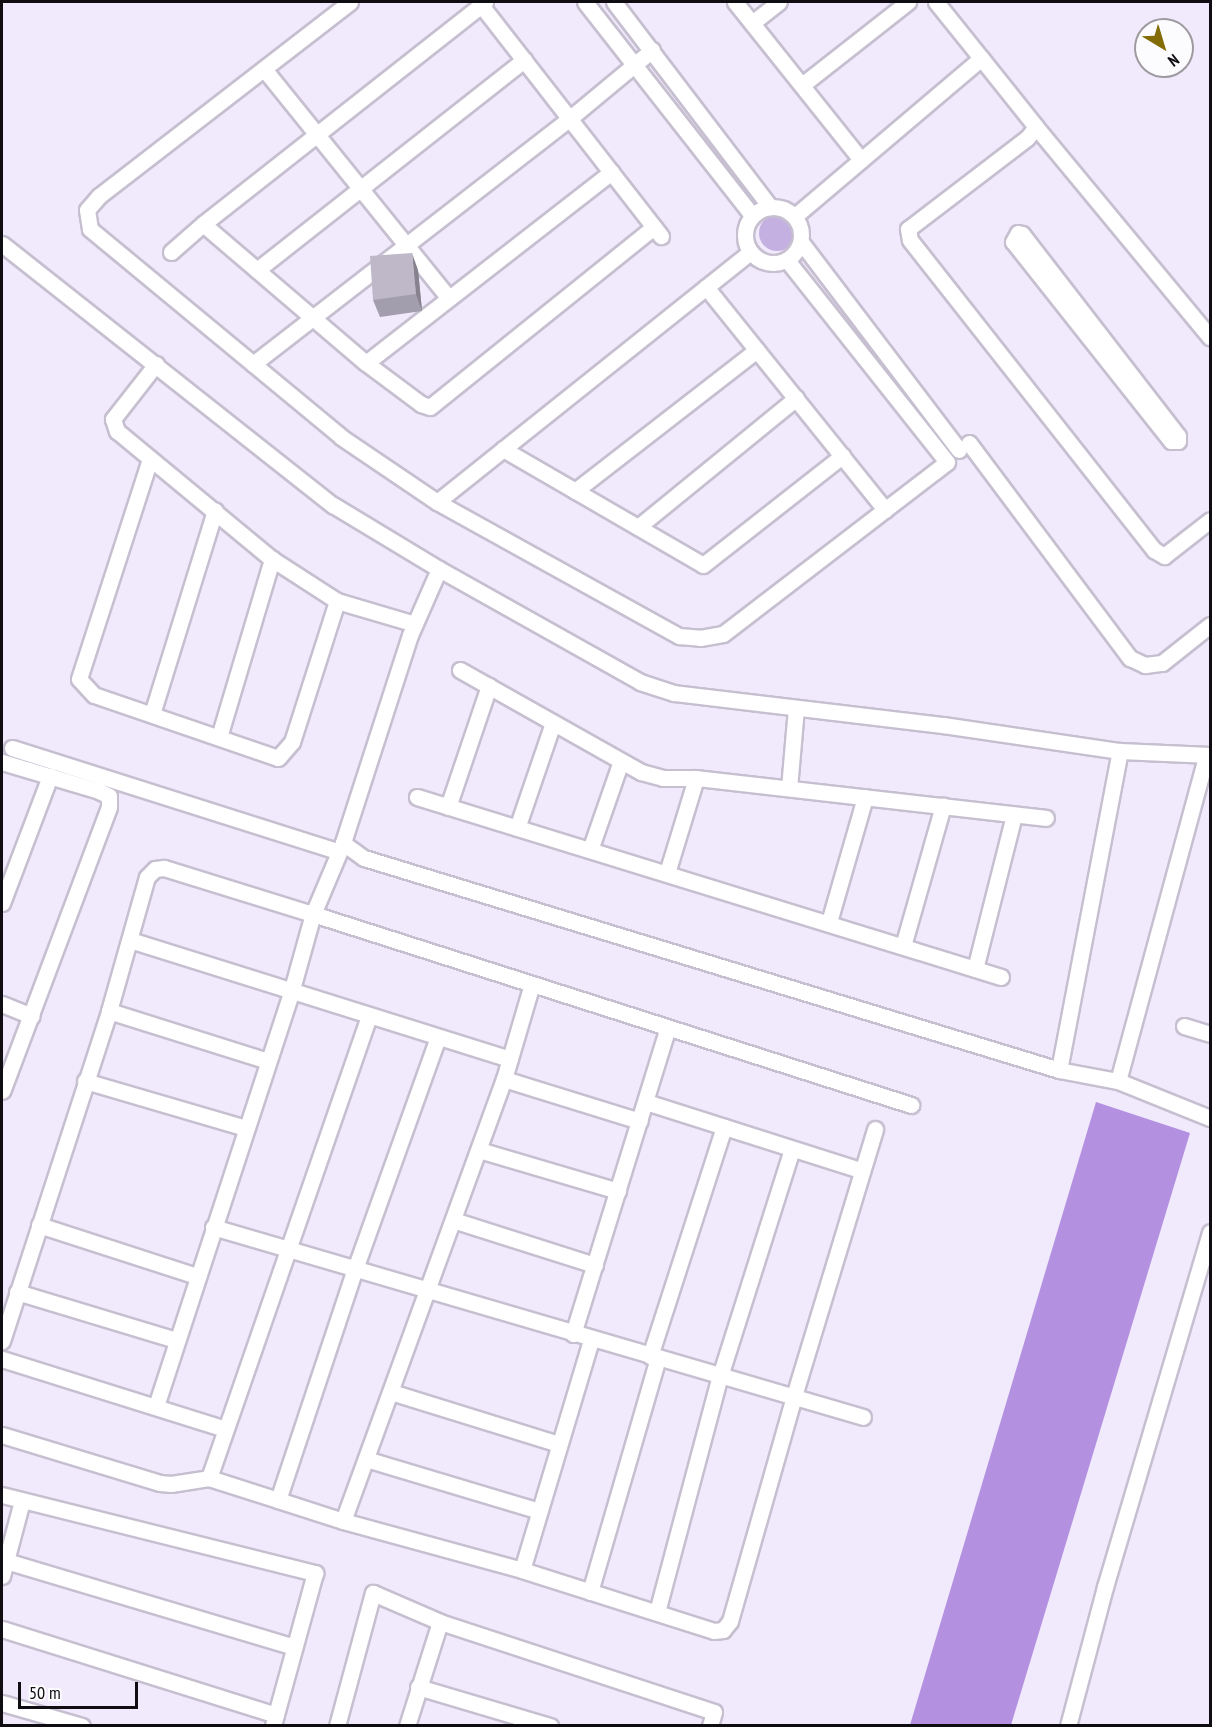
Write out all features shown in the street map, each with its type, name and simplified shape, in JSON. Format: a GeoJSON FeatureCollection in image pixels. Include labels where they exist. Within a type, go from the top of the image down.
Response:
{"type":"FeatureCollection","features":[{"type":"Feature","properties":{"kind":"street"},"geometry":{"type":"LineString","coordinates":[[350,2],[99,196],[87,210],[90,229],[341,436],[437,502],[679,636],[700,638],[723,634],[947,462],[787,260]]}},
{"type":"Feature","properties":{"kind":"street"},"geometry":{"type":"LineString","coordinates":[[585,2],[752,215]]}},
{"type":"Feature","properties":{"kind":"street"},"geometry":{"type":"LineString","coordinates":[[614,2],[770,207]]}},
{"type":"Feature","properties":{"kind":"street"},"geometry":{"type":"LineString","coordinates":[[737,2],[861,160]]}},
{"type":"Feature","properties":{"kind":"street"},"geometry":{"type":"LineString","coordinates":[[752,23],[779,2]]}},
{"type":"Feature","properties":{"kind":"street"},"geometry":{"type":"LineString","coordinates":[[802,85],[908,2]]}},
{"type":"Feature","properties":{"kind":"street"},"geometry":{"type":"LineString","coordinates":[[936,2],[1035,127],[1210,337]]}},
{"type":"Feature","properties":{"kind":"street"},"geometry":{"type":"LineString","coordinates":[[171,252],[203,224],[483,3],[524,60],[657,232],[429,407],[421,405],[366,363],[203,224]]}},
{"type":"Feature","properties":{"kind":"street"},"geometry":{"type":"LineString","coordinates":[[253,364],[569,119],[652,50]]}},
{"type":"Feature","properties":{"kind":"street"},"geometry":{"type":"LineString","coordinates":[[795,216],[981,58]]}},
{"type":"Feature","properties":{"kind":"street"},"geometry":{"type":"LineString","coordinates":[[257,270],[524,60]]}},
{"type":"Feature","properties":{"kind":"street"},"geometry":{"type":"LineString","coordinates":[[264,69],[448,297]]}},
{"type":"Feature","properties":{"kind":"street"},"geometry":{"type":"LineString","coordinates":[[1035,127],[1028,138],[908,229],[910,240],[1154,550],[1164,555],[1210,520]]}},
{"type":"Feature","properties":{"kind":"street"},"geometry":{"type":"LineString","coordinates":[[366,363],[611,172]]}},
{"type":"Feature","properties":{"kind":"street"},"geometry":{"type":"LineString","coordinates":[[770,207],[779,207],[795,216],[802,233],[797,250],[787,260],[774,264],[765,262],[750,252],[744,233],[752,215],[770,207]]}},
{"type":"Feature","properties":{"kind":"street"},"geometry":{"type":"LineString","coordinates":[[1022,234],[1178,436],[1178,441],[1172,441],[1094,344],[1013,242],[1016,235],[1022,234]]}},
{"type":"Feature","properties":{"kind":"street"},"geometry":{"type":"LineString","coordinates":[[801,242],[1130,658],[1145,664],[1162,663],[1210,625]]}},
{"type":"Feature","properties":{"kind":"street"},"geometry":{"type":"LineString","coordinates":[[2,244],[333,505],[439,569],[640,682],[674,693],[942,725],[1120,752],[1208,755],[1118,1081]]}},
{"type":"Feature","properties":{"kind":"street"},"geometry":{"type":"LineString","coordinates":[[437,502],[750,252]]}},
{"type":"Feature","properties":{"kind":"street"},"geometry":{"type":"LineString","coordinates":[[706,287],[885,510]]}},
{"type":"Feature","properties":{"kind":"street"},"geometry":{"type":"LineString","coordinates":[[575,491],[757,350]]}},
{"type":"Feature","properties":{"kind":"street"},"geometry":{"type":"LineString","coordinates":[[156,364],[113,419],[117,431],[272,559],[337,601],[415,624]]}},
{"type":"Feature","properties":{"kind":"street"},"geometry":{"type":"LineString","coordinates":[[638,527],[796,398]]}},
{"type":"Feature","properties":{"kind":"street"},"geometry":{"type":"LineString","coordinates":[[503,450],[703,565],[842,456]]}},
{"type":"Feature","properties":{"kind":"street"},"geometry":{"type":"LineString","coordinates":[[150,459],[79,679],[94,695],[278,758],[292,742],[337,601]]}},
{"type":"Feature","properties":{"kind":"street"},"geometry":{"type":"LineString","coordinates":[[152,714],[215,511]]}},
{"type":"Feature","properties":{"kind":"street"},"geometry":{"type":"LineString","coordinates":[[219,737],[272,559]]}},
{"type":"Feature","properties":{"kind":"street"},"geometry":{"type":"LineString","coordinates":[[156,1406],[292,989],[313,914],[341,848],[415,624],[439,569]]}},
{"type":"Feature","properties":{"kind":"street"},"geometry":{"type":"LineString","coordinates":[[460,670],[641,772],[663,778],[696,778],[1046,819]]}},
{"type":"Feature","properties":{"kind":"street"},"geometry":{"type":"LineString","coordinates":[[448,807],[489,686]]}},
{"type":"Feature","properties":{"kind":"street"},"geometry":{"type":"LineString","coordinates":[[789,788],[796,708]]}},
{"type":"Feature","properties":{"kind":"street"},"geometry":{"type":"LineString","coordinates":[[517,828],[553,723]]}},
{"type":"Feature","properties":{"kind":"street"},"geometry":{"type":"LineString","coordinates":[[12,748],[203,811],[341,848],[364,858],[1059,1070],[1118,1081],[1210,1118]]}},
{"type":"Feature","properties":{"kind":"street"},"geometry":{"type":"LineString","coordinates":[[1059,1070],[1120,752]]}},
{"type":"Feature","properties":{"kind":"street"},"geometry":{"type":"LineString","coordinates":[[590,850],[621,761]]}},
{"type":"Feature","properties":{"kind":"street"},"geometry":{"type":"LineString","coordinates":[[2,762],[108,796],[109,807],[32,1016],[2,1086]]}},
{"type":"Feature","properties":{"kind":"street"},"geometry":{"type":"LineString","coordinates":[[2,903],[50,776]]}},
{"type":"Feature","properties":{"kind":"street"},"geometry":{"type":"LineString","coordinates":[[667,873],[696,778]]}},
{"type":"Feature","properties":{"kind":"street"},"geometry":{"type":"LineString","coordinates":[[417,797],[830,922],[1002,977]]}},
{"type":"Feature","properties":{"kind":"street"},"geometry":{"type":"LineString","coordinates":[[830,922],[865,797]]}},
{"type":"Feature","properties":{"kind":"street"},"geometry":{"type":"LineString","coordinates":[[903,946],[942,806]]}},
{"type":"Feature","properties":{"kind":"street"},"geometry":{"type":"LineString","coordinates":[[975,969],[1014,815]]}},
{"type":"Feature","properties":{"kind":"street"},"geometry":{"type":"LineString","coordinates":[[2,1341],[109,1011],[147,877],[155,869],[164,868],[313,914],[911,1105]]}},
{"type":"Feature","properties":{"kind":"street"},"geometry":{"type":"LineString","coordinates":[[130,940],[510,1059]]}},
{"type":"Feature","properties":{"kind":"street"},"geometry":{"type":"LineString","coordinates":[[343,1521],[504,1079],[532,984]]}},
{"type":"Feature","properties":{"kind":"street"},"geometry":{"type":"LineString","coordinates":[[2,1004],[32,1016]]}},
{"type":"Feature","properties":{"kind":"street"},"geometry":{"type":"LineString","coordinates":[[109,1011],[268,1060]]}},
{"type":"Feature","properties":{"kind":"street"},"geometry":{"type":"LineString","coordinates":[[208,1478],[369,1016]]}},
{"type":"Feature","properties":{"kind":"street"},"geometry":{"type":"LineString","coordinates":[[1184,1026],[1210,1034]]}},
{"type":"Feature","properties":{"kind":"street"},"geometry":{"type":"LineString","coordinates":[[573,1334],[668,1028]]}},
{"type":"Feature","properties":{"kind":"street"},"geometry":{"type":"LineString","coordinates":[[278,1500],[355,1269],[438,1037]]}},
{"type":"Feature","properties":{"kind":"street"},"geometry":{"type":"LineString","coordinates":[[504,1079],[640,1122]]}},
{"type":"Feature","properties":{"kind":"street"},"geometry":{"type":"LineString","coordinates":[[85,1081],[246,1128]]}},
{"type":"Feature","properties":{"kind":"street"},"geometry":{"type":"LineString","coordinates":[[646,1102],[861,1170]]}},
{"type":"Feature","properties":{"kind":"street"},"geometry":{"type":"LineString","coordinates":[[590,1592],[654,1357],[724,1127]]}},
{"type":"Feature","properties":{"kind":"street"},"geometry":{"type":"LineString","coordinates":[[2,1435],[160,1483],[171,1484],[208,1478],[343,1521],[522,1570],[714,1631],[723,1630],[730,1621],[794,1396],[875,1130]]}},
{"type":"Feature","properties":{"kind":"street"},"geometry":{"type":"LineString","coordinates":[[657,1612],[720,1376],[792,1149]]}},
{"type":"Feature","properties":{"kind":"street"},"geometry":{"type":"LineString","coordinates":[[479,1150],[618,1191]]}},
{"type":"Feature","properties":{"kind":"street"},"geometry":{"type":"LineString","coordinates":[[453,1220],[595,1265]]}},
{"type":"Feature","properties":{"kind":"street"},"geometry":{"type":"LineString","coordinates":[[39,1225],[197,1276]]}},
{"type":"Feature","properties":{"kind":"street"},"geometry":{"type":"LineString","coordinates":[[213,1227],[591,1340],[863,1417]]}},
{"type":"Feature","properties":{"kind":"street"},"geometry":{"type":"LineString","coordinates":[[1068,1725],[1112,1564],[1210,1232]]}},
{"type":"Feature","properties":{"kind":"street"},"geometry":{"type":"LineString","coordinates":[[17,1292],[176,1340]]}},
{"type":"Feature","properties":{"kind":"street"},"geometry":{"type":"LineString","coordinates":[[522,1570],[591,1340]]}},
{"type":"Feature","properties":{"kind":"street"},"geometry":{"type":"LineString","coordinates":[[2,1359],[225,1429]]}},
{"type":"Feature","properties":{"kind":"street"},"geometry":{"type":"LineString","coordinates":[[390,1392],[560,1444]]}},
{"type":"Feature","properties":{"kind":"street"},"geometry":{"type":"LineString","coordinates":[[366,1459],[539,1511]]}},
{"type":"Feature","properties":{"kind":"street"},"geometry":{"type":"LineString","coordinates":[[2,1495],[315,1573],[274,1720],[2,1629]]}},
{"type":"Feature","properties":{"kind":"street"},"geometry":{"type":"LineString","coordinates":[[2,1576],[22,1501]]}},
{"type":"Feature","properties":{"kind":"street"},"geometry":{"type":"LineString","coordinates":[[6,1561],[294,1647]]}},
{"type":"Feature","properties":{"kind":"street"},"geometry":{"type":"LineString","coordinates":[[336,1725],[374,1593],[440,1622],[714,1712],[710,1725]]}},
{"type":"Feature","properties":{"kind":"street"},"geometry":{"type":"LineString","coordinates":[[406,1725],[440,1622]]}},
{"type":"Feature","properties":{"kind":"street"},"geometry":{"type":"LineString","coordinates":[[418,1688],[550,1725]]}},
{"type":"Feature","properties":{"kind":"street"},"geometry":{"type":"LineString","coordinates":[[2,1703],[82,1725]]}},
{"type":"Feature","properties":{"kind":"shaded area"},"geometry":{"type":"Polygon","coordinates":[[[777,215],[790,220],[795,233],[790,246],[777,251],[764,246],[759,233],[764,220],[777,215]]]}},
{"type":"Feature","properties":{"kind":"shaded area"},"geometry":{"type":"Polygon","coordinates":[[[1096,1102],[1190,1133],[1011,1725],[910,1725],[1096,1102]]]}},
{"type":"Feature","properties":{"kind":"building"},"geometry":{"type":"Polygon","coordinates":[[[412,253],[416,294],[373,300],[370,256],[412,253]]]}}]}
